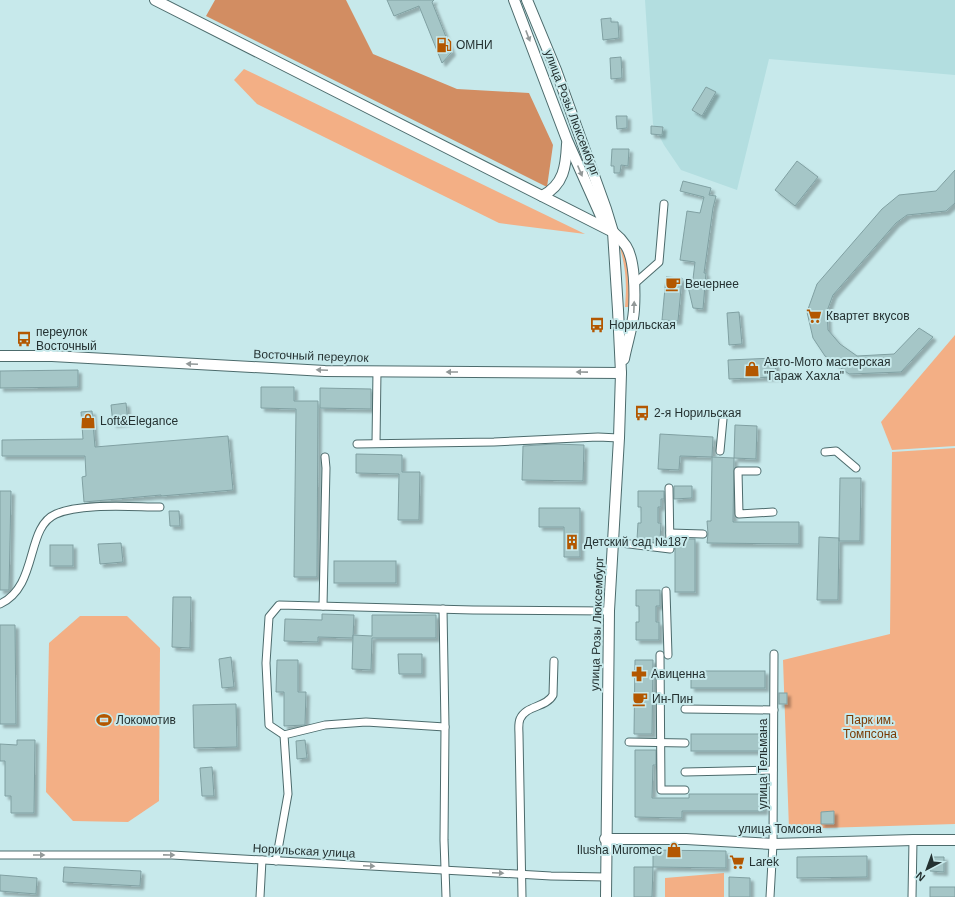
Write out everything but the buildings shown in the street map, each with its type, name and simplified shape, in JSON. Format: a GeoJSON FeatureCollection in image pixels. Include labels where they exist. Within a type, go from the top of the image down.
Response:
{"type":"FeatureCollection","features":[{"type":"Feature","properties":{"kind":"main road"},"geometry":{"type":"LineString","coordinates":[[155,0],[613,232],[627,247],[632,263],[634,284],[634,311],[621,373]]}},
{"type":"Feature","properties":{"kind":"main road","name":"улица Розы Люксембург"},"geometry":{"type":"LineString","coordinates":[[514,0],[567,140],[604,223],[613,232]]}},
{"type":"Feature","properties":{"kind":"main road","name":"улица Розы Люксембург"},"geometry":{"type":"LineString","coordinates":[[527,0],[556,70],[613,232],[621,373],[619,438],[608,611],[605,839],[606,897]]}},
{"type":"Feature","properties":{"kind":"main road"},"geometry":{"type":"LineString","coordinates":[[543,74],[556,70]]}},
{"type":"Feature","properties":{"kind":"main road"},"geometry":{"type":"LineString","coordinates":[[542,196],[550,192],[563,174],[566,164],[567,140]]}},
{"type":"Feature","properties":{"kind":"main road","name":"Восточный переулок"},"geometry":{"type":"LineString","coordinates":[[0,356],[52,356],[324,371],[558,371],[621,373]]}},
{"type":"Feature","properties":{"kind":"main road","name":"улица Томсона"},"geometry":{"type":"LineString","coordinates":[[605,839],[686,839],[773,844],[955,840]]}},
{"type":"Feature","properties":{"kind":"street"},"geometry":{"type":"LineString","coordinates":[[634,284],[659,262],[664,204]]}},
{"type":"Feature","properties":{"kind":"street"},"geometry":{"type":"LineString","coordinates":[[376,443],[377,371]]}},
{"type":"Feature","properties":{"kind":"street"},"geometry":{"type":"LineString","coordinates":[[720,451],[723,419]]}},
{"type":"Feature","properties":{"kind":"street"},"geometry":{"type":"LineString","coordinates":[[357,444],[494,442],[598,437],[619,438]]}},
{"type":"Feature","properties":{"kind":"street"},"geometry":{"type":"LineString","coordinates":[[825,452],[836,451],[856,468]]}},
{"type":"Feature","properties":{"kind":"street"},"geometry":{"type":"LineString","coordinates":[[323,606],[326,456]]}},
{"type":"Feature","properties":{"kind":"street"},"geometry":{"type":"LineString","coordinates":[[757,471],[738,471],[739,514],[773,512]]}},
{"type":"Feature","properties":{"kind":"street"},"geometry":{"type":"LineString","coordinates":[[613,542],[670,549],[670,488]]}},
{"type":"Feature","properties":{"kind":"street"},"geometry":{"type":"LineString","coordinates":[[0,604],[12,596],[19,588],[26,575],[38,536],[47,521],[56,514],[77,508],[160,507]]}},
{"type":"Feature","properties":{"kind":"street"},"geometry":{"type":"LineString","coordinates":[[670,533],[703,534]]}},
{"type":"Feature","properties":{"kind":"street"},"geometry":{"type":"LineString","coordinates":[[666,591],[668,655]]}},
{"type":"Feature","properties":{"kind":"street"},"geometry":{"type":"LineString","coordinates":[[445,727],[366,722],[325,724],[284,735],[269,725],[266,663],[269,617],[279,605],[608,611]]}},
{"type":"Feature","properties":{"kind":"street"},"geometry":{"type":"LineString","coordinates":[[443,609],[446,897]]}},
{"type":"Feature","properties":{"kind":"street","name":"улица Тельмана"},"geometry":{"type":"LineString","coordinates":[[770,897],[773,844],[774,654]]}},
{"type":"Feature","properties":{"kind":"street"},"geometry":{"type":"LineString","coordinates":[[660,655],[661,790],[685,790]]}},
{"type":"Feature","properties":{"kind":"street"},"geometry":{"type":"LineString","coordinates":[[522,897],[520,720],[523,714],[529,709],[551,699],[553,695],[554,661]]}},
{"type":"Feature","properties":{"kind":"street"},"geometry":{"type":"LineString","coordinates":[[685,709],[774,710]]}},
{"type":"Feature","properties":{"kind":"street"},"geometry":{"type":"LineString","coordinates":[[276,861],[288,794],[284,735]]}},
{"type":"Feature","properties":{"kind":"street"},"geometry":{"type":"LineString","coordinates":[[629,742],[685,743]]}},
{"type":"Feature","properties":{"kind":"street"},"geometry":{"type":"LineString","coordinates":[[685,772],[774,770]]}},
{"type":"Feature","properties":{"kind":"street"},"geometry":{"type":"LineString","coordinates":[[912,897],[913,840]]}},
{"type":"Feature","properties":{"kind":"street","name":"Норильская улица"},"geometry":{"type":"LineString","coordinates":[[0,855],[172,855],[522,875],[606,876]]}},
{"type":"Feature","properties":{"kind":"street"},"geometry":{"type":"LineString","coordinates":[[260,897],[262,860]]}},
{"type":"Feature","properties":{"kind":"shaded area"},"geometry":{"type":"Polygon","coordinates":[[[215,0],[346,0],[373,54],[457,89],[529,93],[553,145],[547,187],[206,16],[215,0]]]}},
{"type":"Feature","properties":{"kind":"shaded area"},"geometry":{"type":"Polygon","coordinates":[[[645,0],[955,0],[955,75],[769,59],[737,190],[681,170],[664,145],[653,124],[645,0]]]}},
{"type":"Feature","properties":{"kind":"green space"},"geometry":{"type":"Polygon","coordinates":[[[244,69],[585,234],[499,223],[257,104],[234,80],[244,69]]]}},
{"type":"Feature","properties":{"kind":"green space"},"geometry":{"type":"Polygon","coordinates":[[[619,244],[628,267],[630,291],[629,307],[625,307],[625,276],[619,244]]]}},
{"type":"Feature","properties":{"kind":"green space"},"geometry":{"type":"Polygon","coordinates":[[[955,335],[955,446],[892,450],[881,422],[955,335]]]}},
{"type":"Feature","properties":{"kind":"green space","name":"Парк им. Томпсона"},"geometry":{"type":"Polygon","coordinates":[[[955,448],[955,824],[789,829],[783,660],[890,634],[892,452],[955,448]]]}},
{"type":"Feature","properties":{"kind":"green space","name":"Локомотив"},"geometry":{"type":"Polygon","coordinates":[[[80,616],[127,616],[160,648],[159,801],[128,822],[73,821],[46,792],[49,643],[80,616]]]}},
{"type":"Feature","properties":{"kind":"green space"},"geometry":{"type":"Polygon","coordinates":[[[724,873],[724,897],[665,897],[665,878],[724,873]]]}},
{"type":"Feature","properties":{"kind":"place","name":"ОМНИ"},"geometry":{"type":"Point","coordinates":[444,45]}},
{"type":"Feature","properties":{"kind":"place","name":"Вечернее"},"geometry":{"type":"Point","coordinates":[673,284]}},
{"type":"Feature","properties":{"kind":"place","name":"Квартет вкусов"},"geometry":{"type":"Point","coordinates":[814,316]}},
{"type":"Feature","properties":{"kind":"place","name":"Норильская"},"geometry":{"type":"Point","coordinates":[597,325]}},
{"type":"Feature","properties":{"kind":"place","name":"переулок Восточный"},"geometry":{"type":"Point","coordinates":[24,339]}},
{"type":"Feature","properties":{"kind":"place","name":"Авто-Мото мастерская \"Гараж Хахла\""},"geometry":{"type":"Point","coordinates":[752,369]}},
{"type":"Feature","properties":{"kind":"place","name":"2-я Норильская"},"geometry":{"type":"Point","coordinates":[642,413]}},
{"type":"Feature","properties":{"kind":"place","name":"Loft&Elegance"},"geometry":{"type":"Point","coordinates":[88,421]}},
{"type":"Feature","properties":{"kind":"place","name":"Детский сад №187"},"geometry":{"type":"Point","coordinates":[572,542]}},
{"type":"Feature","properties":{"kind":"place","name":"Авиценна"},"geometry":{"type":"Point","coordinates":[639,674]}},
{"type":"Feature","properties":{"kind":"place","name":"Ин-Пин"},"geometry":{"type":"Point","coordinates":[640,699]}},
{"type":"Feature","properties":{"kind":"place","name":"Локомотив"},"geometry":{"type":"Point","coordinates":[104,720]}},
{"type":"Feature","properties":{"kind":"place","name":"Ilusha Muromec"},"geometry":{"type":"Point","coordinates":[674,850]}},
{"type":"Feature","properties":{"kind":"place","name":"Larek"},"geometry":{"type":"Point","coordinates":[737,862]}}]}
